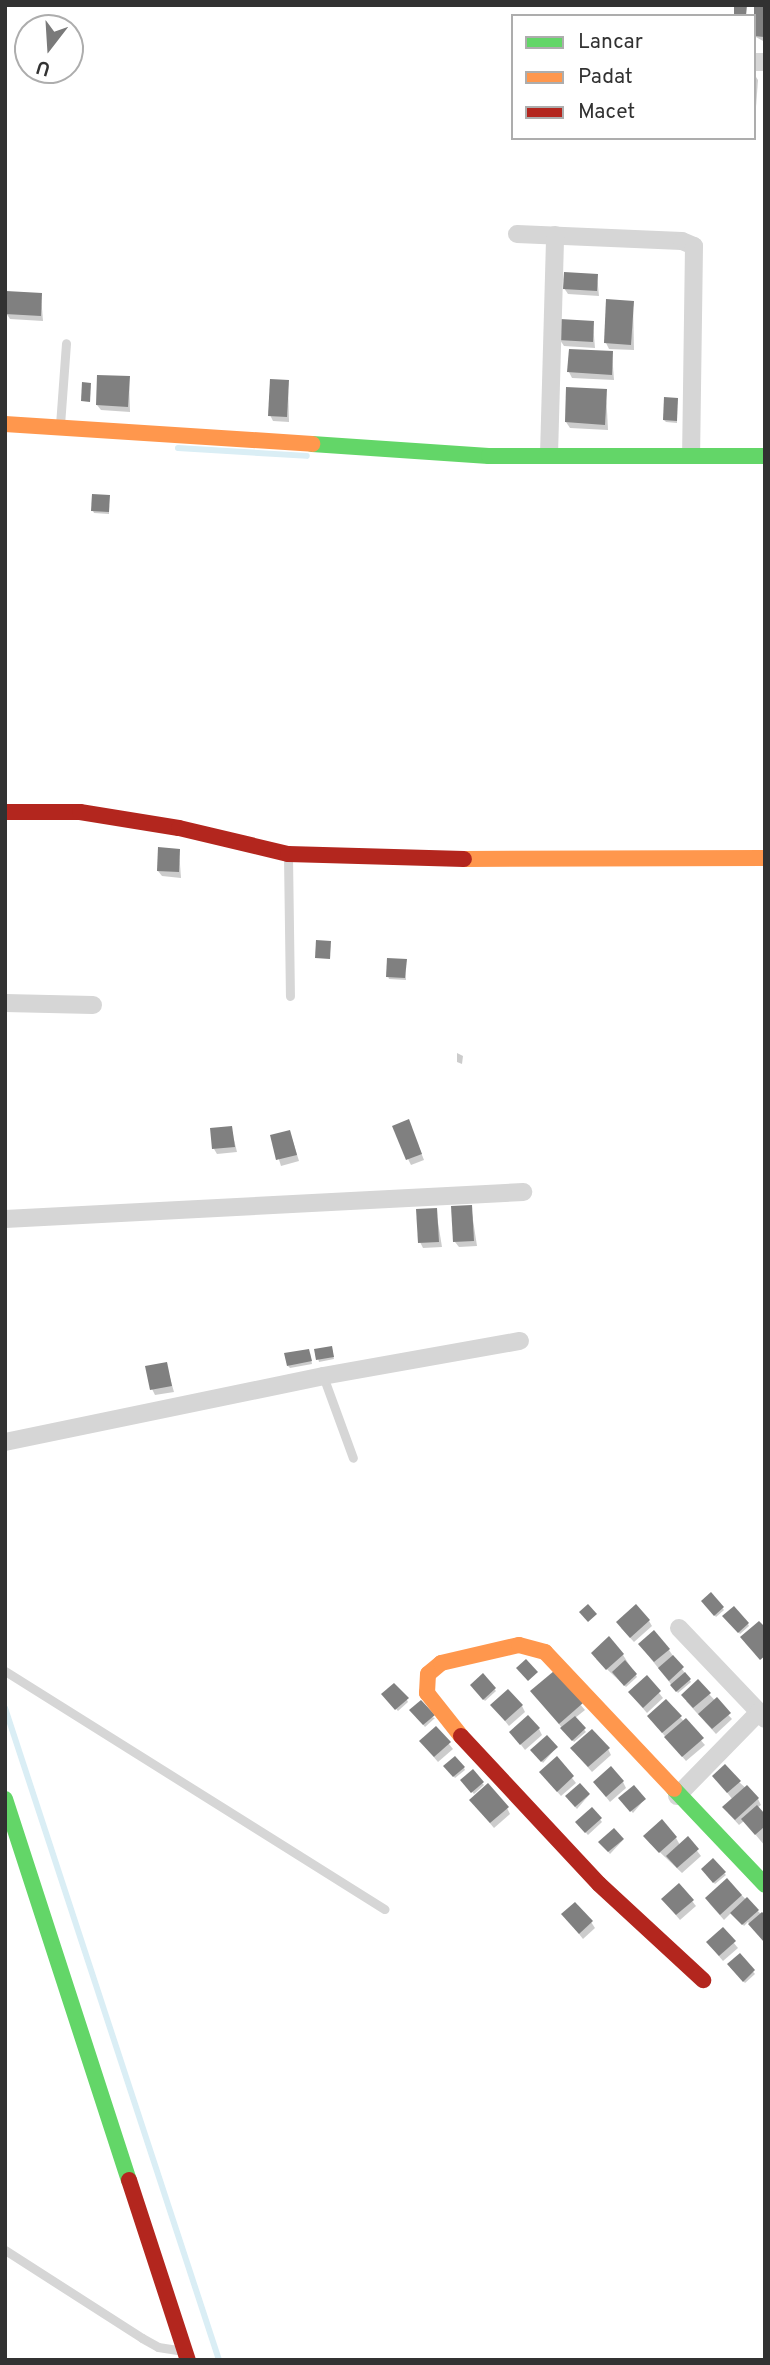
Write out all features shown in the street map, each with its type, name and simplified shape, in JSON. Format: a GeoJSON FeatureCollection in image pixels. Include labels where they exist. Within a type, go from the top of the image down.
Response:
{"type":"FeatureCollection","features":[{"type":"Feature","properties":{"kind":"street"},"geometry":{"type":"LineString","coordinates":[[517,234],[682,241],[694,246],[691,455]]}},
{"type":"Feature","properties":{"kind":"street"},"geometry":{"type":"LineString","coordinates":[[549,455],[555,235]]}},
{"type":"Feature","properties":{"kind":"street"},"geometry":{"type":"LineString","coordinates":[[5,424],[330,447],[549,455],[765,456]]}},
{"type":"Feature","properties":{"kind":"street"},"geometry":{"type":"LineString","coordinates":[[5,812],[61,811],[118,817],[288,854],[416,860],[765,858]]}},
{"type":"Feature","properties":{"kind":"street"},"geometry":{"type":"LineString","coordinates":[[5,1003],[93,1005]]}},
{"type":"Feature","properties":{"kind":"street"},"geometry":{"type":"LineString","coordinates":[[5,1219],[523,1192]]}},
{"type":"Feature","properties":{"kind":"street"},"geometry":{"type":"LineString","coordinates":[[5,1442],[323,1376],[520,1342]]}},
{"type":"Feature","properties":{"kind":"street"},"geometry":{"type":"LineString","coordinates":[[677,1796],[762,1716],[679,1628]]}},
{"type":"Feature","properties":{"kind":"street"},"geometry":{"type":"LineString","coordinates":[[703,1980],[599,1884],[456,1731],[427,1693],[428,1674],[451,1660],[519,1645],[537,1647],[765,1885]]}},
{"type":"Feature","properties":{"kind":"street"},"geometry":{"type":"LineString","coordinates":[[5,1799],[187,2355]]}},
{"type":"Feature","properties":{"kind":"lane"},"geometry":{"type":"LineString","coordinates":[[60,428],[66,343]]}},
{"type":"Feature","properties":{"kind":"lane"},"geometry":{"type":"LineString","coordinates":[[288,854],[290,996]]}},
{"type":"Feature","properties":{"kind":"lane"},"geometry":{"type":"LineString","coordinates":[[323,1376],[352,1458]]}},
{"type":"Feature","properties":{"kind":"lane"},"geometry":{"type":"LineString","coordinates":[[5,1671],[385,1909]]}},
{"type":"Feature","properties":{"kind":"lane"},"geometry":{"type":"LineString","coordinates":[[5,2250],[150,2343],[187,2355]]}},
{"type":"Feature","properties":{"kind":"building"},"geometry":{"type":"Polygon","coordinates":[[[734,5],[747,5],[746,14],[734,14],[734,5]]]}},
{"type":"Feature","properties":{"kind":"building"},"geometry":{"type":"Polygon","coordinates":[[[754,5],[765,5],[765,37],[756,36],[754,5]]]}},
{"type":"Feature","properties":{"kind":"building"},"geometry":{"type":"Polygon","coordinates":[[[564,272],[598,274],[597,291],[563,289],[564,272]]]}},
{"type":"Feature","properties":{"kind":"building"},"geometry":{"type":"Polygon","coordinates":[[[6,291],[42,293],[41,316],[5,314],[6,291]]]}},
{"type":"Feature","properties":{"kind":"building"},"geometry":{"type":"Polygon","coordinates":[[[606,299],[634,301],[631,345],[604,343],[606,299]]]}},
{"type":"Feature","properties":{"kind":"building"},"geometry":{"type":"Polygon","coordinates":[[[560,319],[594,321],[593,342],[558,340],[560,319]]]}},
{"type":"Feature","properties":{"kind":"building"},"geometry":{"type":"Polygon","coordinates":[[[569,349],[613,351],[612,375],[567,372],[569,349]]]}},
{"type":"Feature","properties":{"kind":"building"},"geometry":{"type":"Polygon","coordinates":[[[97,375],[130,376],[128,407],[96,405],[97,375]]]}},
{"type":"Feature","properties":{"kind":"building"},"geometry":{"type":"Polygon","coordinates":[[[270,379],[289,380],[287,417],[268,416],[270,379]]]}},
{"type":"Feature","properties":{"kind":"building"},"geometry":{"type":"Polygon","coordinates":[[[82,382],[91,383],[90,402],[81,401],[82,382]]]}},
{"type":"Feature","properties":{"kind":"building"},"geometry":{"type":"Polygon","coordinates":[[[566,387],[607,389],[605,425],[565,422],[566,387]]]}},
{"type":"Feature","properties":{"kind":"building"},"geometry":{"type":"Polygon","coordinates":[[[664,397],[678,398],[677,421],[663,420],[664,397]]]}},
{"type":"Feature","properties":{"kind":"building"},"geometry":{"type":"Polygon","coordinates":[[[92,494],[110,495],[109,512],[91,511],[92,494]]]}},
{"type":"Feature","properties":{"kind":"building"},"geometry":{"type":"Polygon","coordinates":[[[158,847],[180,849],[179,872],[157,871],[158,847]]]}},
{"type":"Feature","properties":{"kind":"building"},"geometry":{"type":"Polygon","coordinates":[[[316,940],[331,941],[330,959],[315,958],[316,940]]]}},
{"type":"Feature","properties":{"kind":"building"},"geometry":{"type":"Polygon","coordinates":[[[387,958],[407,959],[405,978],[386,977],[387,958]]]}},
{"type":"Feature","properties":{"kind":"building"},"geometry":{"type":"Polygon","coordinates":[[[409,1119],[422,1154],[406,1160],[392,1126],[409,1119]]]}},
{"type":"Feature","properties":{"kind":"building"},"geometry":{"type":"Polygon","coordinates":[[[232,1126],[235,1147],[212,1149],[210,1128],[232,1126]]]}},
{"type":"Feature","properties":{"kind":"building"},"geometry":{"type":"Polygon","coordinates":[[[290,1130],[297,1155],[276,1160],[270,1135],[290,1130]]]}},
{"type":"Feature","properties":{"kind":"building"},"geometry":{"type":"Polygon","coordinates":[[[472,1205],[474,1241],[453,1242],[451,1206],[472,1205]]]}},
{"type":"Feature","properties":{"kind":"building"},"geometry":{"type":"Polygon","coordinates":[[[437,1208],[439,1242],[418,1243],[416,1209],[437,1208]]]}},
{"type":"Feature","properties":{"kind":"building"},"geometry":{"type":"Polygon","coordinates":[[[332,1346],[334,1357],[316,1360],[314,1349],[332,1346]]]}},
{"type":"Feature","properties":{"kind":"building"},"geometry":{"type":"Polygon","coordinates":[[[309,1349],[312,1361],[287,1366],[284,1353],[309,1349]]]}},
{"type":"Feature","properties":{"kind":"building"},"geometry":{"type":"Polygon","coordinates":[[[167,1362],[172,1386],[150,1390],[145,1366],[167,1362]]]}},
{"type":"Feature","properties":{"kind":"building"},"geometry":{"type":"Polygon","coordinates":[[[711,1592],[724,1607],[714,1616],[701,1601],[711,1592]]]}},
{"type":"Feature","properties":{"kind":"building"},"geometry":{"type":"Polygon","coordinates":[[[588,1604],[597,1614],[588,1622],[579,1612],[588,1604]]]}},
{"type":"Feature","properties":{"kind":"building"},"geometry":{"type":"Polygon","coordinates":[[[636,1604],[650,1620],[630,1638],[616,1622],[636,1604]]]}},
{"type":"Feature","properties":{"kind":"building"},"geometry":{"type":"Polygon","coordinates":[[[734,1606],[749,1623],[738,1633],[722,1616],[734,1606]]]}},
{"type":"Feature","properties":{"kind":"building"},"geometry":{"type":"Polygon","coordinates":[[[759,1621],[765,1627],[765,1656],[760,1660],[740,1637],[759,1621]]]}},
{"type":"Feature","properties":{"kind":"building"},"geometry":{"type":"Polygon","coordinates":[[[654,1630],[670,1649],[654,1662],[638,1644],[654,1630]]]}},
{"type":"Feature","properties":{"kind":"building"},"geometry":{"type":"Polygon","coordinates":[[[609,1636],[624,1654],[606,1670],[591,1653],[609,1636]]]}},
{"type":"Feature","properties":{"kind":"building"},"geometry":{"type":"Polygon","coordinates":[[[673,1655],[684,1667],[669,1681],[658,1668],[673,1655]]]}},
{"type":"Feature","properties":{"kind":"building"},"geometry":{"type":"Polygon","coordinates":[[[526,1659],[538,1672],[528,1681],[516,1668],[526,1659]]]}},
{"type":"Feature","properties":{"kind":"building"},"geometry":{"type":"Polygon","coordinates":[[[625,1660],[637,1674],[624,1686],[612,1672],[625,1660]]]}},
{"type":"Feature","properties":{"kind":"building"},"geometry":{"type":"Polygon","coordinates":[[[554,1671],[583,1703],[559,1724],[530,1691],[554,1671]]]}},
{"type":"Feature","properties":{"kind":"building"},"geometry":{"type":"Polygon","coordinates":[[[685,1672],[691,1679],[676,1692],[670,1685],[685,1672]]]}},
{"type":"Feature","properties":{"kind":"building"},"geometry":{"type":"Polygon","coordinates":[[[483,1673],[496,1688],[483,1700],[470,1685],[483,1673]]]}},
{"type":"Feature","properties":{"kind":"building"},"geometry":{"type":"Polygon","coordinates":[[[647,1675],[661,1691],[643,1708],[628,1692],[647,1675]]]}},
{"type":"Feature","properties":{"kind":"building"},"geometry":{"type":"Polygon","coordinates":[[[698,1679],[711,1693],[693,1708],[681,1695],[698,1679]]]}},
{"type":"Feature","properties":{"kind":"building"},"geometry":{"type":"Polygon","coordinates":[[[394,1683],[409,1698],[395,1710],[381,1694],[394,1683]]]}},
{"type":"Feature","properties":{"kind":"building"},"geometry":{"type":"Polygon","coordinates":[[[508,1689],[523,1705],[505,1721],[490,1705],[508,1689]]]}},
{"type":"Feature","properties":{"kind":"building"},"geometry":{"type":"Polygon","coordinates":[[[717,1697],[731,1713],[712,1729],[698,1714],[717,1697]]]}},
{"type":"Feature","properties":{"kind":"building"},"geometry":{"type":"Polygon","coordinates":[[[666,1699],[682,1716],[662,1733],[647,1716],[666,1699]]]}},
{"type":"Feature","properties":{"kind":"building"},"geometry":{"type":"Polygon","coordinates":[[[421,1700],[435,1715],[423,1725],[409,1710],[421,1700]]]}},
{"type":"Feature","properties":{"kind":"building"},"geometry":{"type":"Polygon","coordinates":[[[528,1715],[540,1728],[520,1745],[509,1732],[528,1715]]]}},
{"type":"Feature","properties":{"kind":"building"},"geometry":{"type":"Polygon","coordinates":[[[575,1716],[586,1728],[572,1741],[560,1728],[575,1716]]]}},
{"type":"Feature","properties":{"kind":"building"},"geometry":{"type":"Polygon","coordinates":[[[686,1718],[704,1738],[682,1757],[664,1737],[686,1718]]]}},
{"type":"Feature","properties":{"kind":"building"},"geometry":{"type":"Polygon","coordinates":[[[436,1726],[451,1742],[434,1757],[419,1741],[436,1726]]]}},
{"type":"Feature","properties":{"kind":"building"},"geometry":{"type":"Polygon","coordinates":[[[592,1729],[610,1748],[588,1767],[570,1748],[592,1729]]]}},
{"type":"Feature","properties":{"kind":"building"},"geometry":{"type":"Polygon","coordinates":[[[547,1735],[558,1747],[541,1762],[530,1750],[547,1735]]]}},
{"type":"Feature","properties":{"kind":"building"},"geometry":{"type":"Polygon","coordinates":[[[455,1756],[465,1767],[453,1777],[443,1766],[455,1756]]]}},
{"type":"Feature","properties":{"kind":"building"},"geometry":{"type":"Polygon","coordinates":[[[557,1756],[574,1776],[557,1792],[539,1772],[557,1756]]]}},
{"type":"Feature","properties":{"kind":"building"},"geometry":{"type":"Polygon","coordinates":[[[725,1764],[741,1781],[727,1793],[712,1776],[725,1764]]]}},
{"type":"Feature","properties":{"kind":"building"},"geometry":{"type":"Polygon","coordinates":[[[611,1766],[624,1781],[606,1797],[593,1782],[611,1766]]]}},
{"type":"Feature","properties":{"kind":"building"},"geometry":{"type":"Polygon","coordinates":[[[473,1769],[484,1782],[471,1793],[460,1780],[473,1769]]]}},
{"type":"Feature","properties":{"kind":"building"},"geometry":{"type":"Polygon","coordinates":[[[488,1783],[509,1807],[490,1823],[469,1800],[488,1783]]]}},
{"type":"Feature","properties":{"kind":"building"},"geometry":{"type":"Polygon","coordinates":[[[580,1783],[590,1794],[575,1807],[565,1796],[580,1783]]]}},
{"type":"Feature","properties":{"kind":"building"},"geometry":{"type":"Polygon","coordinates":[[[634,1785],[646,1799],[630,1812],[618,1798],[634,1785]]]}},
{"type":"Feature","properties":{"kind":"building"},"geometry":{"type":"Polygon","coordinates":[[[747,1785],[759,1798],[735,1820],[722,1807],[747,1785]]]}},
{"type":"Feature","properties":{"kind":"building"},"geometry":{"type":"Polygon","coordinates":[[[757,1805],[765,1814],[765,1826],[755,1835],[741,1819],[757,1805]]]}},
{"type":"Feature","properties":{"kind":"building"},"geometry":{"type":"Polygon","coordinates":[[[592,1807],[602,1818],[585,1833],[575,1822],[592,1807]]]}},
{"type":"Feature","properties":{"kind":"building"},"geometry":{"type":"Polygon","coordinates":[[[662,1819],[677,1837],[659,1853],[643,1836],[662,1819]]]}},
{"type":"Feature","properties":{"kind":"building"},"geometry":{"type":"Polygon","coordinates":[[[614,1828],[624,1839],[608,1852],[598,1842],[614,1828]]]}},
{"type":"Feature","properties":{"kind":"building"},"geometry":{"type":"Polygon","coordinates":[[[688,1836],[699,1849],[677,1868],[666,1856],[688,1836]]]}},
{"type":"Feature","properties":{"kind":"building"},"geometry":{"type":"Polygon","coordinates":[[[713,1858],[726,1872],[713,1883],[701,1869],[713,1858]]]}},
{"type":"Feature","properties":{"kind":"building"},"geometry":{"type":"Polygon","coordinates":[[[727,1878],[742,1895],[720,1915],[705,1898],[727,1878]]]}},
{"type":"Feature","properties":{"kind":"building"},"geometry":{"type":"Polygon","coordinates":[[[679,1883],[694,1900],[676,1915],[661,1899],[679,1883]]]}},
{"type":"Feature","properties":{"kind":"building"},"geometry":{"type":"Polygon","coordinates":[[[747,1897],[759,1910],[742,1925],[730,1913],[747,1897]]]}},
{"type":"Feature","properties":{"kind":"building"},"geometry":{"type":"Polygon","coordinates":[[[575,1902],[593,1921],[579,1934],[561,1914],[575,1902]]]}},
{"type":"Feature","properties":{"kind":"building"},"geometry":{"type":"Polygon","coordinates":[[[762,1912],[765,1915],[765,1943],[748,1924],[762,1912]]]}},
{"type":"Feature","properties":{"kind":"building"},"geometry":{"type":"Polygon","coordinates":[[[723,1927],[736,1941],[719,1956],[706,1942],[723,1927]]]}},
{"type":"Feature","properties":{"kind":"building"},"geometry":{"type":"Polygon","coordinates":[[[740,1953],[755,1970],[743,1982],[727,1964],[740,1953]]]}},
{"type":"Feature","properties":{"kind":"waterway"},"geometry":{"type":"LineString","coordinates":[[178,448],[307,456]]}},
{"type":"Feature","properties":{"kind":"waterway"},"geometry":{"type":"LineString","coordinates":[[5,1708],[219,2360]]}},
{"type":"Feature","properties":{"kind":"traffic: fast"},"geometry":{"type":"LineString","coordinates":[[312,444],[489,456],[765,456]]}},
{"type":"Feature","properties":{"kind":"traffic: fast"},"geometry":{"type":"LineString","coordinates":[[674,1789],[765,1885]]}},
{"type":"Feature","properties":{"kind":"traffic: fast"},"geometry":{"type":"LineString","coordinates":[[5,1799],[129,2180]]}},
{"type":"Feature","properties":{"kind":"traffic: slow"},"geometry":{"type":"LineString","coordinates":[[5,424],[312,444]]}},
{"type":"Feature","properties":{"kind":"traffic: slow"},"geometry":{"type":"LineString","coordinates":[[464,859],[765,858]]}},
{"type":"Feature","properties":{"kind":"traffic: slow"},"geometry":{"type":"LineString","coordinates":[[461,1736],[427,1693],[428,1674],[441,1663],[519,1645],[545,1652],[674,1789]]}},
{"type":"Feature","properties":{"kind":"traffic: jam"},"geometry":{"type":"LineString","coordinates":[[5,812],[80,812],[179,828],[288,854],[464,859]]}},
{"type":"Feature","properties":{"kind":"traffic: jam"},"geometry":{"type":"LineString","coordinates":[[461,1736],[599,1884],[703,1980]]}},
{"type":"Feature","properties":{"kind":"traffic: jam"},"geometry":{"type":"LineString","coordinates":[[129,2180],[188,2360]]}}]}
